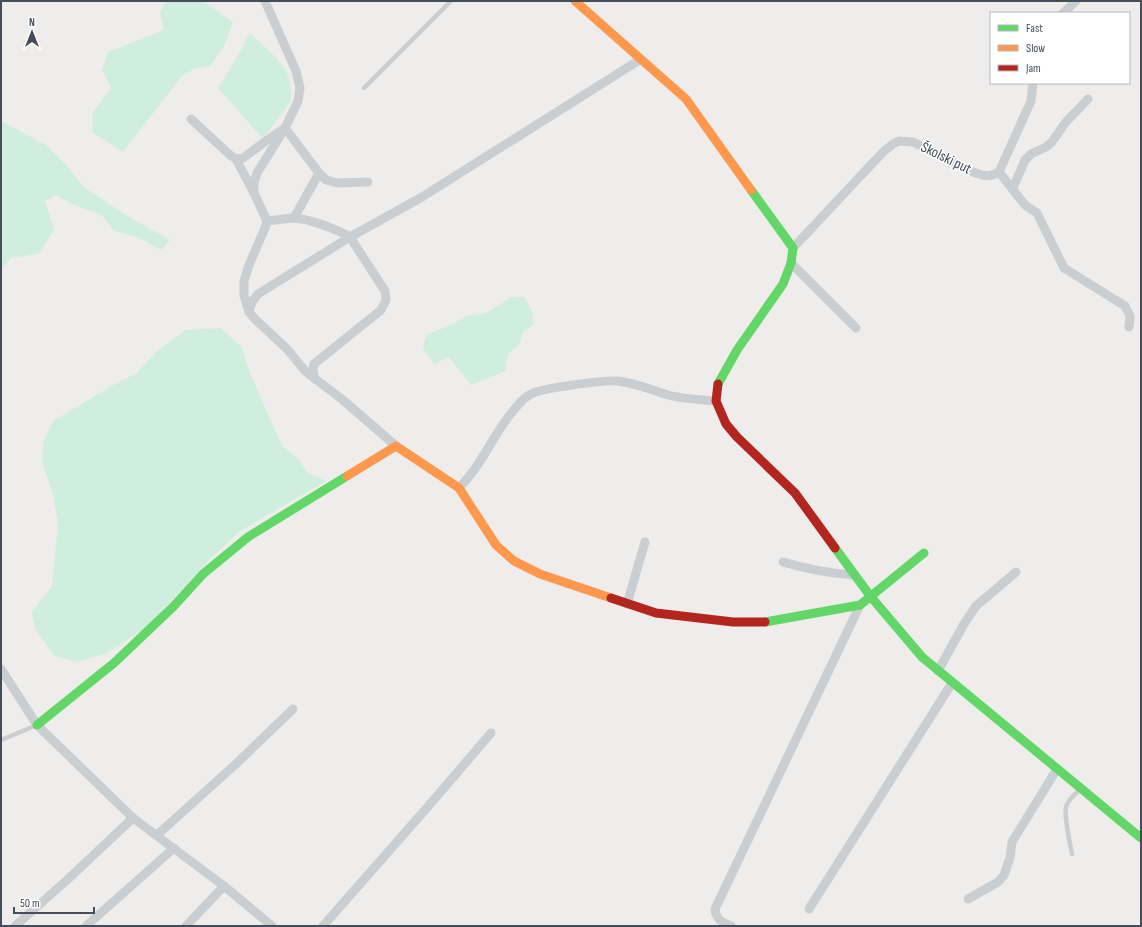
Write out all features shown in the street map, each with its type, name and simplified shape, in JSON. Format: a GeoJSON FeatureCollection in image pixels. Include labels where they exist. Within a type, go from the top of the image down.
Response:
{"type":"FeatureCollection","features":[{"type":"Feature","properties":{"kind":"street"},"geometry":{"type":"LineString","coordinates":[[254,193],[254,182],[257,173],[285,128],[298,101],[300,88],[296,71],[266,1]]}},
{"type":"Feature","properties":{"kind":"street"},"geometry":{"type":"LineString","coordinates":[[575,1],[686,99],[793,248],[791,263],[783,284],[718,382],[716,401],[726,424],[737,437],[794,493],[853,575],[922,657],[1141,838]]}},
{"type":"Feature","properties":{"kind":"street"},"geometry":{"type":"LineString","coordinates":[[1064,12],[1076,1]]}},
{"type":"Feature","properties":{"kind":"street"},"geometry":{"type":"LineString","coordinates":[[249,312],[252,302],[258,294],[350,237],[422,197],[641,59]]}},
{"type":"Feature","properties":{"kind":"street"},"geometry":{"type":"LineString","coordinates":[[1033,84],[1031,101],[999,172],[1025,205],[1037,213],[1064,268],[1125,306],[1130,316],[1129,327]]}},
{"type":"Feature","properties":{"kind":"street"},"geometry":{"type":"LineString","coordinates":[[1013,188],[1026,160],[1031,154],[1046,147],[1052,142],[1065,123],[1088,99]]}},
{"type":"Feature","properties":{"kind":"street"},"geometry":{"type":"LineString","coordinates":[[191,119],[236,159],[267,221],[248,265],[244,281],[244,296],[249,312],[288,350],[305,372],[349,405],[396,446],[459,488],[496,544],[514,561],[540,574],[656,613],[734,622],[765,622],[860,606]]}},
{"type":"Feature","properties":{"kind":"street"},"geometry":{"type":"LineString","coordinates":[[236,159],[243,158],[285,128]]}},
{"type":"Feature","properties":{"kind":"street"},"geometry":{"type":"LineString","coordinates":[[285,128],[326,180],[337,183],[368,182]]}},
{"type":"Feature","properties":{"kind":"street","name":"Školski put"},"geometry":{"type":"LineString","coordinates":[[793,248],[883,152],[899,141],[913,142],[982,175],[992,176],[999,172]]}},
{"type":"Feature","properties":{"kind":"street"},"geometry":{"type":"LineString","coordinates":[[294,218],[319,173]]}},
{"type":"Feature","properties":{"kind":"street"},"geometry":{"type":"LineString","coordinates":[[267,221],[294,218],[316,223],[350,237],[385,291],[386,300],[381,310],[314,364],[314,378]]}},
{"type":"Feature","properties":{"kind":"street"},"geometry":{"type":"LineString","coordinates":[[791,263],[856,328]]}},
{"type":"Feature","properties":{"kind":"street"},"geometry":{"type":"LineString","coordinates":[[459,488],[470,476],[510,413],[520,402],[531,394],[602,382],[618,382],[639,386],[670,395],[696,400],[716,401]]}},
{"type":"Feature","properties":{"kind":"street"},"geometry":{"type":"LineString","coordinates":[[37,725],[114,663],[173,608],[203,574],[248,537],[396,446]]}},
{"type":"Feature","properties":{"kind":"street"},"geometry":{"type":"LineString","coordinates":[[628,604],[645,542]]}},
{"type":"Feature","properties":{"kind":"street"},"geometry":{"type":"LineString","coordinates":[[731,926],[721,922],[716,915],[715,909],[860,606],[924,553]]}},
{"type":"Feature","properties":{"kind":"street"},"geometry":{"type":"LineString","coordinates":[[783,562],[831,573],[853,575]]}},
{"type":"Feature","properties":{"kind":"street"},"geometry":{"type":"LineString","coordinates":[[938,671],[964,624],[976,606],[1016,572]]}},
{"type":"Feature","properties":{"kind":"street"},"geometry":{"type":"LineString","coordinates":[[1,669],[37,725],[133,818],[224,886],[272,926]]}},
{"type":"Feature","properties":{"kind":"street"},"geometry":{"type":"LineString","coordinates":[[809,909],[952,682]]}},
{"type":"Feature","properties":{"kind":"street"},"geometry":{"type":"LineString","coordinates":[[157,835],[293,709]]}},
{"type":"Feature","properties":{"kind":"street"},"geometry":{"type":"LineString","coordinates":[[322,926],[426,810],[491,733]]}},
{"type":"Feature","properties":{"kind":"street"},"geometry":{"type":"LineString","coordinates":[[968,899],[998,882],[1004,875],[1010,858],[1012,842],[1057,769]]}},
{"type":"Feature","properties":{"kind":"street"},"geometry":{"type":"LineString","coordinates":[[15,926],[133,818]]}},
{"type":"Feature","properties":{"kind":"street"},"geometry":{"type":"LineString","coordinates":[[86,926],[174,848]]}},
{"type":"Feature","properties":{"kind":"street"},"geometry":{"type":"LineString","coordinates":[[186,926],[224,886]]}},
{"type":"Feature","properties":{"kind":"lane"},"geometry":{"type":"LineString","coordinates":[[364,88],[451,1]]}},
{"type":"Feature","properties":{"kind":"lane"},"geometry":{"type":"LineString","coordinates":[[1,740],[37,725]]}},
{"type":"Feature","properties":{"kind":"lane"},"geometry":{"type":"LineString","coordinates":[[1072,854],[1066,807],[1081,788]]}},
{"type":"Feature","properties":{"kind":"green space"},"geometry":{"type":"Polygon","coordinates":[[[166,1],[203,1],[233,22],[224,46],[210,66],[194,69],[181,77],[123,152],[92,132],[93,112],[111,88],[102,70],[108,52],[164,30],[160,12],[166,1]]]}},
{"type":"Feature","properties":{"kind":"green space"},"geometry":{"type":"Polygon","coordinates":[[[250,33],[275,57],[284,68],[288,76],[290,87],[291,101],[263,139],[218,88],[250,33]]]}},
{"type":"Feature","properties":{"kind":"green space"},"geometry":{"type":"Polygon","coordinates":[[[1,121],[46,145],[65,164],[84,187],[124,214],[170,240],[161,250],[137,237],[114,231],[102,215],[74,205],[56,195],[45,201],[54,230],[38,254],[11,258],[1,270],[1,121]]]}},
{"type":"Feature","properties":{"kind":"green space"},"geometry":{"type":"Polygon","coordinates":[[[511,297],[525,297],[532,311],[533,325],[522,333],[520,344],[508,354],[505,371],[471,385],[449,357],[434,364],[423,348],[426,335],[451,325],[468,315],[485,314],[511,297]]]}},
{"type":"Feature","properties":{"kind":"green space"},"geometry":{"type":"Polygon","coordinates":[[[220,328],[241,346],[250,373],[282,446],[299,459],[307,472],[326,481],[240,531],[211,558],[148,626],[107,653],[78,662],[54,656],[35,628],[32,612],[52,587],[58,523],[53,494],[42,462],[44,440],[53,421],[120,381],[136,374],[157,351],[186,330],[220,328]]]}},
{"type":"Feature","properties":{"kind":"traffic: fast"},"geometry":{"type":"LineString","coordinates":[[718,384],[737,350],[783,284],[791,263],[793,248],[751,190]]}},
{"type":"Feature","properties":{"kind":"traffic: fast"},"geometry":{"type":"LineString","coordinates":[[37,725],[114,663],[173,607],[203,574],[248,537],[347,476]]}},
{"type":"Feature","properties":{"kind":"traffic: fast"},"geometry":{"type":"LineString","coordinates":[[835,548],[871,597],[922,657],[1141,838]]}},
{"type":"Feature","properties":{"kind":"traffic: fast"},"geometry":{"type":"LineString","coordinates":[[765,622],[860,605],[924,553]]}},
{"type":"Feature","properties":{"kind":"traffic: slow"},"geometry":{"type":"LineString","coordinates":[[575,1],[686,99],[751,190]]}},
{"type":"Feature","properties":{"kind":"traffic: slow"},"geometry":{"type":"LineString","coordinates":[[347,476],[396,446],[459,488],[496,545],[514,561],[540,574],[611,598]]}},
{"type":"Feature","properties":{"kind":"traffic: jam"},"geometry":{"type":"LineString","coordinates":[[718,384],[716,401],[726,424],[737,437],[795,493],[835,548]]}},
{"type":"Feature","properties":{"kind":"traffic: jam"},"geometry":{"type":"LineString","coordinates":[[611,598],[656,613],[733,622],[765,622]]}}]}
